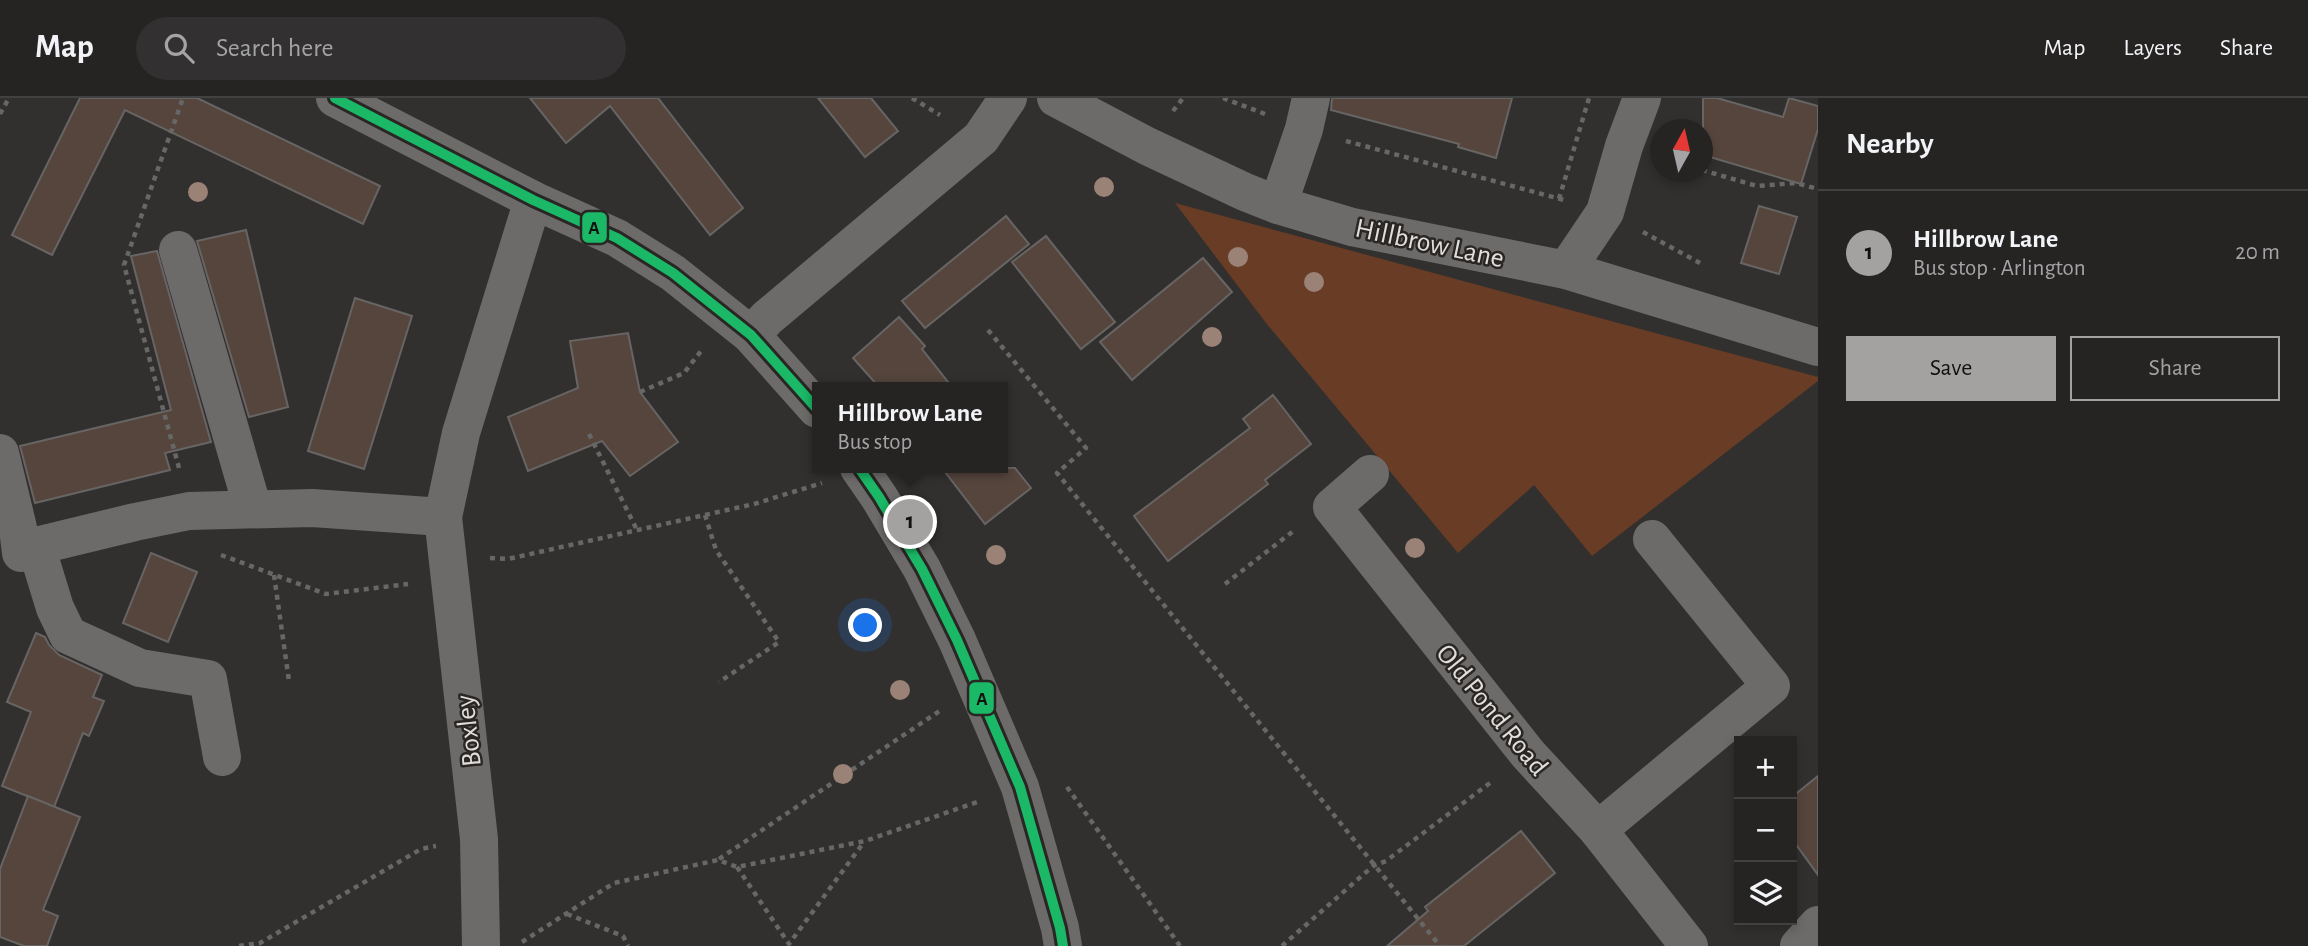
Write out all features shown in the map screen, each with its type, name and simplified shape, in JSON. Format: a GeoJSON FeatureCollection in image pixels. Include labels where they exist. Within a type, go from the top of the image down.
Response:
{"type":"FeatureCollection","features":[{"type":"Feature","properties":{"kind":"street"},"geometry":{"type":"LineString","coordinates":[[739,326],[767,318],[981,138],[1008,98]]}},
{"type":"Feature","properties":{"kind":"street","name":"Hillbrow Lane"},"geometry":{"type":"LineString","coordinates":[[1056,98],[1147,146],[1279,205],[1352,227],[1566,270],[1818,347]]}},
{"type":"Feature","properties":{"kind":"street"},"geometry":{"type":"LineString","coordinates":[[1566,270],[1605,212],[1624,146],[1642,98]]}},
{"type":"Feature","properties":{"kind":"street"},"geometry":{"type":"LineString","coordinates":[[348,101],[533,200],[617,238],[673,273],[739,326],[812,404]]}},
{"type":"Feature","properties":{"kind":"street"},"geometry":{"type":"LineString","coordinates":[[1279,205],[1308,114]]}},
{"type":"Feature","properties":{"kind":"street","name":"Boxley"},"geometry":{"type":"LineString","coordinates":[[481,946],[479,839],[443,517],[461,433],[533,200]]}},
{"type":"Feature","properties":{"kind":"street"},"geometry":{"type":"LineString","coordinates":[[178,250],[253,509]]}},
{"type":"Feature","properties":{"kind":"street"},"geometry":{"type":"LineString","coordinates":[[0,453],[18,528],[68,635],[141,668],[208,679],[222,757]]}},
{"type":"Feature","properties":{"kind":"street"},"geometry":{"type":"LineString","coordinates":[[843,474],[922,569],[1020,787],[1063,946]]}},
{"type":"Feature","properties":{"kind":"street"},"geometry":{"type":"LineString","coordinates":[[1332,508],[1370,474]]}},
{"type":"Feature","properties":{"kind":"street"},"geometry":{"type":"LineString","coordinates":[[28,550],[135,522],[188,512],[312,508],[443,517]]}},
{"type":"Feature","properties":{"kind":"street","name":"Old Pond Road"},"geometry":{"type":"LineString","coordinates":[[1332,508],[1528,754],[1598,830],[1689,946]]}},
{"type":"Feature","properties":{"kind":"street"},"geometry":{"type":"LineString","coordinates":[[1598,830],[1771,686],[1652,539]]}},
{"type":"Feature","properties":{"kind":"street"},"geometry":{"type":"LineString","coordinates":[[1799,946],[1818,925]]}},
{"type":"Feature","properties":{"kind":"path"},"geometry":{"type":"LineString","coordinates":[[0,114],[9,98]]}},
{"type":"Feature","properties":{"kind":"path"},"geometry":{"type":"LineString","coordinates":[[1223,98],[1308,114],[1605,212],[1710,269]]}},
{"type":"Feature","properties":{"kind":"path"},"geometry":{"type":"LineString","coordinates":[[1559,199],[1588,98]]}},
{"type":"Feature","properties":{"kind":"path"},"geometry":{"type":"LineString","coordinates":[[1713,173],[1757,186],[1796,183],[1818,189]]}},
{"type":"Feature","properties":{"kind":"path"},"geometry":{"type":"LineString","coordinates":[[640,392],[684,373],[739,326]]}},
{"type":"Feature","properties":{"kind":"path"},"geometry":{"type":"LineString","coordinates":[[988,330],[1086,448],[1057,473],[1440,946]]}},
{"type":"Feature","properties":{"kind":"path"},"geometry":{"type":"LineString","coordinates":[[589,434],[637,530]]}},
{"type":"Feature","properties":{"kind":"path"},"geometry":{"type":"LineString","coordinates":[[211,551],[326,594],[448,568],[508,559],[754,504],[843,474]]}},
{"type":"Feature","properties":{"kind":"path"},"geometry":{"type":"LineString","coordinates":[[1225,584],[1310,517],[1332,508]]}},
{"type":"Feature","properties":{"kind":"path"},"geometry":{"type":"LineString","coordinates":[[705,515],[716,550],[779,642],[719,682]]}},
{"type":"Feature","properties":{"kind":"path"},"geometry":{"type":"LineString","coordinates":[[274,575],[289,681]]}},
{"type":"Feature","properties":{"kind":"path"},"geometry":{"type":"LineString","coordinates":[[516,946],[614,883],[718,860],[976,686]]}},
{"type":"Feature","properties":{"kind":"path"},"geometry":{"type":"LineString","coordinates":[[1282,946],[1373,866],[1386,861],[1528,754]]}},
{"type":"Feature","properties":{"kind":"path"},"geometry":{"type":"LineString","coordinates":[[718,860],[737,867],[865,841],[1020,787],[1055,769],[1180,946]]}},
{"type":"Feature","properties":{"kind":"path"},"geometry":{"type":"LineString","coordinates":[[239,946],[260,943],[421,849],[479,839]]}},
{"type":"Feature","properties":{"kind":"path"},"geometry":{"type":"LineString","coordinates":[[737,867],[789,944],[865,841]]}},
{"type":"Feature","properties":{"kind":"path"},"geometry":{"type":"LineString","coordinates":[[566,914],[623,936],[628,946]]}},
{"type":"Feature","properties":{"kind":"shaded area"},"geometry":{"type":"Polygon","coordinates":[[[1175,203],[1818,377],[1818,381],[1592,556],[1534,485],[1458,553],[1266,323],[1175,203]]]}},
{"type":"Feature","properties":{"kind":"building"},"geometry":{"type":"Polygon","coordinates":[[[80,98],[197,98],[380,186],[363,224],[125,110],[52,255],[12,235],[80,98]]]}},
{"type":"Feature","properties":{"kind":"building"},"geometry":{"type":"Polygon","coordinates":[[[530,98],[658,98],[743,208],[710,235],[610,106],[566,143],[530,98]]]}},
{"type":"Feature","properties":{"kind":"building"},"geometry":{"type":"Polygon","coordinates":[[[818,98],[871,98],[898,131],[865,157],[818,98]]]}},
{"type":"Feature","properties":{"kind":"building"},"geometry":{"type":"Polygon","coordinates":[[[1332,98],[1512,98],[1496,158],[1458,147],[1459,144],[1331,110],[1332,98]]]}},
{"type":"Feature","properties":{"kind":"building"},"geometry":{"type":"Polygon","coordinates":[[[1703,98],[1717,98],[1783,117],[1789,98],[1818,106],[1818,129],[1801,184],[1713,158],[1713,119],[1703,119],[1703,98]]]}},
{"type":"Feature","properties":{"kind":"building"},"geometry":{"type":"Polygon","coordinates":[[[1759,206],[1797,217],[1779,274],[1741,263],[1759,206]]]}},
{"type":"Feature","properties":{"kind":"building"},"geometry":{"type":"Polygon","coordinates":[[[1006,216],[1029,244],[925,328],[902,301],[1006,216]]]}},
{"type":"Feature","properties":{"kind":"building"},"geometry":{"type":"Polygon","coordinates":[[[246,230],[288,407],[249,417],[197,241],[246,230]]]}},
{"type":"Feature","properties":{"kind":"building"},"geometry":{"type":"Polygon","coordinates":[[[1046,236],[1115,322],[1081,349],[1012,262],[1046,236]]]}},
{"type":"Feature","properties":{"kind":"building"},"geometry":{"type":"Polygon","coordinates":[[[157,251],[211,442],[165,453],[170,470],[35,503],[20,446],[171,410],[131,256],[157,251]]]}},
{"type":"Feature","properties":{"kind":"building"},"geometry":{"type":"Polygon","coordinates":[[[1203,258],[1232,292],[1132,380],[1100,342],[1203,258]]]}},
{"type":"Feature","properties":{"kind":"building"},"geometry":{"type":"Polygon","coordinates":[[[355,298],[412,316],[364,469],[308,451],[355,298]]]}},
{"type":"Feature","properties":{"kind":"building"},"geometry":{"type":"Polygon","coordinates":[[[899,317],[925,346],[922,349],[948,382],[875,382],[853,358],[899,317]]]}},
{"type":"Feature","properties":{"kind":"building"},"geometry":{"type":"Polygon","coordinates":[[[628,333],[640,392],[678,442],[630,476],[602,441],[528,471],[508,417],[578,388],[570,341],[628,333]]]}},
{"type":"Feature","properties":{"kind":"building"},"geometry":{"type":"Polygon","coordinates":[[[1273,395],[1311,444],[1265,480],[1268,484],[1168,561],[1134,516],[1250,428],[1243,419],[1273,395]]]}},
{"type":"Feature","properties":{"kind":"building"},"geometry":{"type":"Polygon","coordinates":[[[1008,468],[1015,468],[1031,488],[985,524],[946,473],[1008,473],[1008,468]]]}},
{"type":"Feature","properties":{"kind":"building"},"geometry":{"type":"Polygon","coordinates":[[[151,553],[197,572],[168,642],[123,623],[151,553]]]}},
{"type":"Feature","properties":{"kind":"building"},"geometry":{"type":"Polygon","coordinates":[[[36,633],[45,637],[59,655],[102,675],[93,697],[104,701],[89,736],[83,733],[54,807],[2,786],[31,712],[7,702],[36,633]]]}},
{"type":"Feature","properties":{"kind":"building"},"geometry":{"type":"Polygon","coordinates":[[[1818,776],[1818,875],[1797,846],[1797,793],[1818,776]]]}},
{"type":"Feature","properties":{"kind":"building"},"geometry":{"type":"Polygon","coordinates":[[[28,796],[80,817],[43,910],[58,916],[47,946],[24,946],[0,937],[0,869],[28,796]]]}},
{"type":"Feature","properties":{"kind":"building"},"geometry":{"type":"Polygon","coordinates":[[[1521,831],[1555,873],[1464,946],[1387,946],[1428,911],[1425,907],[1521,831]]]}},
{"type":"Feature","properties":{"kind":"transit line","name":"A"},"geometry":{"type":"LineString","coordinates":[[335,98],[533,200],[617,238],[673,273],[751,335],[812,403]]}},
{"type":"Feature","properties":{"kind":"transit line","name":"A"},"geometry":{"type":"LineString","coordinates":[[862,473],[922,569],[957,640],[1020,787],[1063,946]]}},
{"type":"Feature","properties":{"kind":"place","name":"Hillbrow Lane"},"geometry":{"type":"Point","coordinates":[910,522]}}]}
